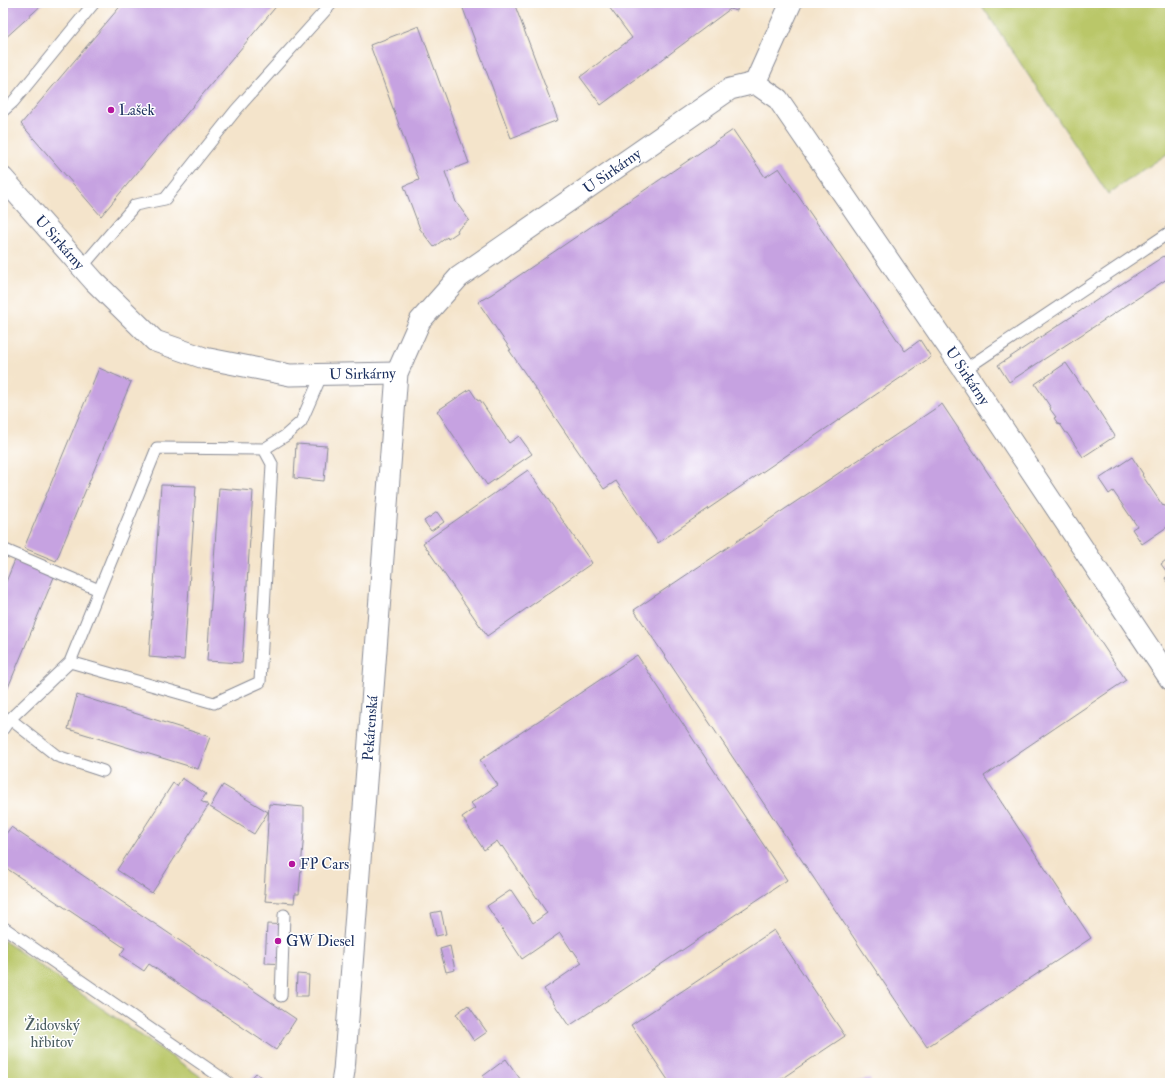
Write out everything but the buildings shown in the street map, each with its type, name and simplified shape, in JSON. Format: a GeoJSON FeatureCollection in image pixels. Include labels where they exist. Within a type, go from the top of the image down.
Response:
{"type":"FeatureCollection","features":[{"type":"Feature","properties":{"kind":"street"},"geometry":{"type":"LineString","coordinates":[[755,83],[791,3]]}},
{"type":"Feature","properties":{"kind":"street","name":"U Sirkárny"},"geometry":{"type":"LineString","coordinates":[[3,178],[94,281],[155,341],[204,358],[290,375],[397,373],[420,321],[459,277],[730,88],[755,83],[778,99],[964,370],[1170,678]]}},
{"type":"Feature","properties":{"kind":"street","name":"Pekárenská"},"geometry":{"type":"LineString","coordinates":[[342,1083],[397,373]]}},
{"type":"Feature","properties":{"kind":"lane"},"geometry":{"type":"LineString","coordinates":[[3,110],[13,102],[94,3]]}},
{"type":"Feature","properties":{"kind":"lane"},"geometry":{"type":"LineString","coordinates":[[82,267],[135,205],[165,199],[236,110],[332,3]]}},
{"type":"Feature","properties":{"kind":"lane"},"geometry":{"type":"LineString","coordinates":[[964,370],[1170,232]]}},
{"type":"Feature","properties":{"kind":"lane"},"geometry":{"type":"LineString","coordinates":[[3,730],[7,719],[70,662],[157,448],[264,449],[285,436],[301,422],[322,374]]}},
{"type":"Feature","properties":{"kind":"lane"},"geometry":{"type":"LineString","coordinates":[[70,662],[214,703],[260,682],[272,464],[264,449]]}},
{"type":"Feature","properties":{"kind":"lane"},"geometry":{"type":"LineString","coordinates":[[3,549],[99,590]]}},
{"type":"Feature","properties":{"kind":"lane"},"geometry":{"type":"LineString","coordinates":[[7,719],[57,756],[103,771]]}},
{"type":"Feature","properties":{"kind":"lane"},"geometry":{"type":"LineString","coordinates":[[281,996],[284,915]]}},
{"type":"Feature","properties":{"kind":"lane"},"geometry":{"type":"LineString","coordinates":[[3,927],[230,1083]]}},
{"type":"Feature","properties":{"kind":"green space"},"geometry":{"type":"Polygon","coordinates":[[[980,3],[1170,3],[1170,152],[1108,194],[980,3]]]}},
{"type":"Feature","properties":{"kind":"green space","name":"Židovský hřbitov"},"geometry":{"type":"Polygon","coordinates":[[[3,940],[210,1083],[3,1083],[3,940]]]}},
{"type":"Feature","properties":{"kind":"place","name":"Lašek"},"geometry":{"type":"Point","coordinates":[111,110]}},
{"type":"Feature","properties":{"kind":"place","name":"FP Cars"},"geometry":{"type":"Point","coordinates":[292,864]}},
{"type":"Feature","properties":{"kind":"place","name":"GW Diesel"},"geometry":{"type":"Point","coordinates":[278,941]}}]}
